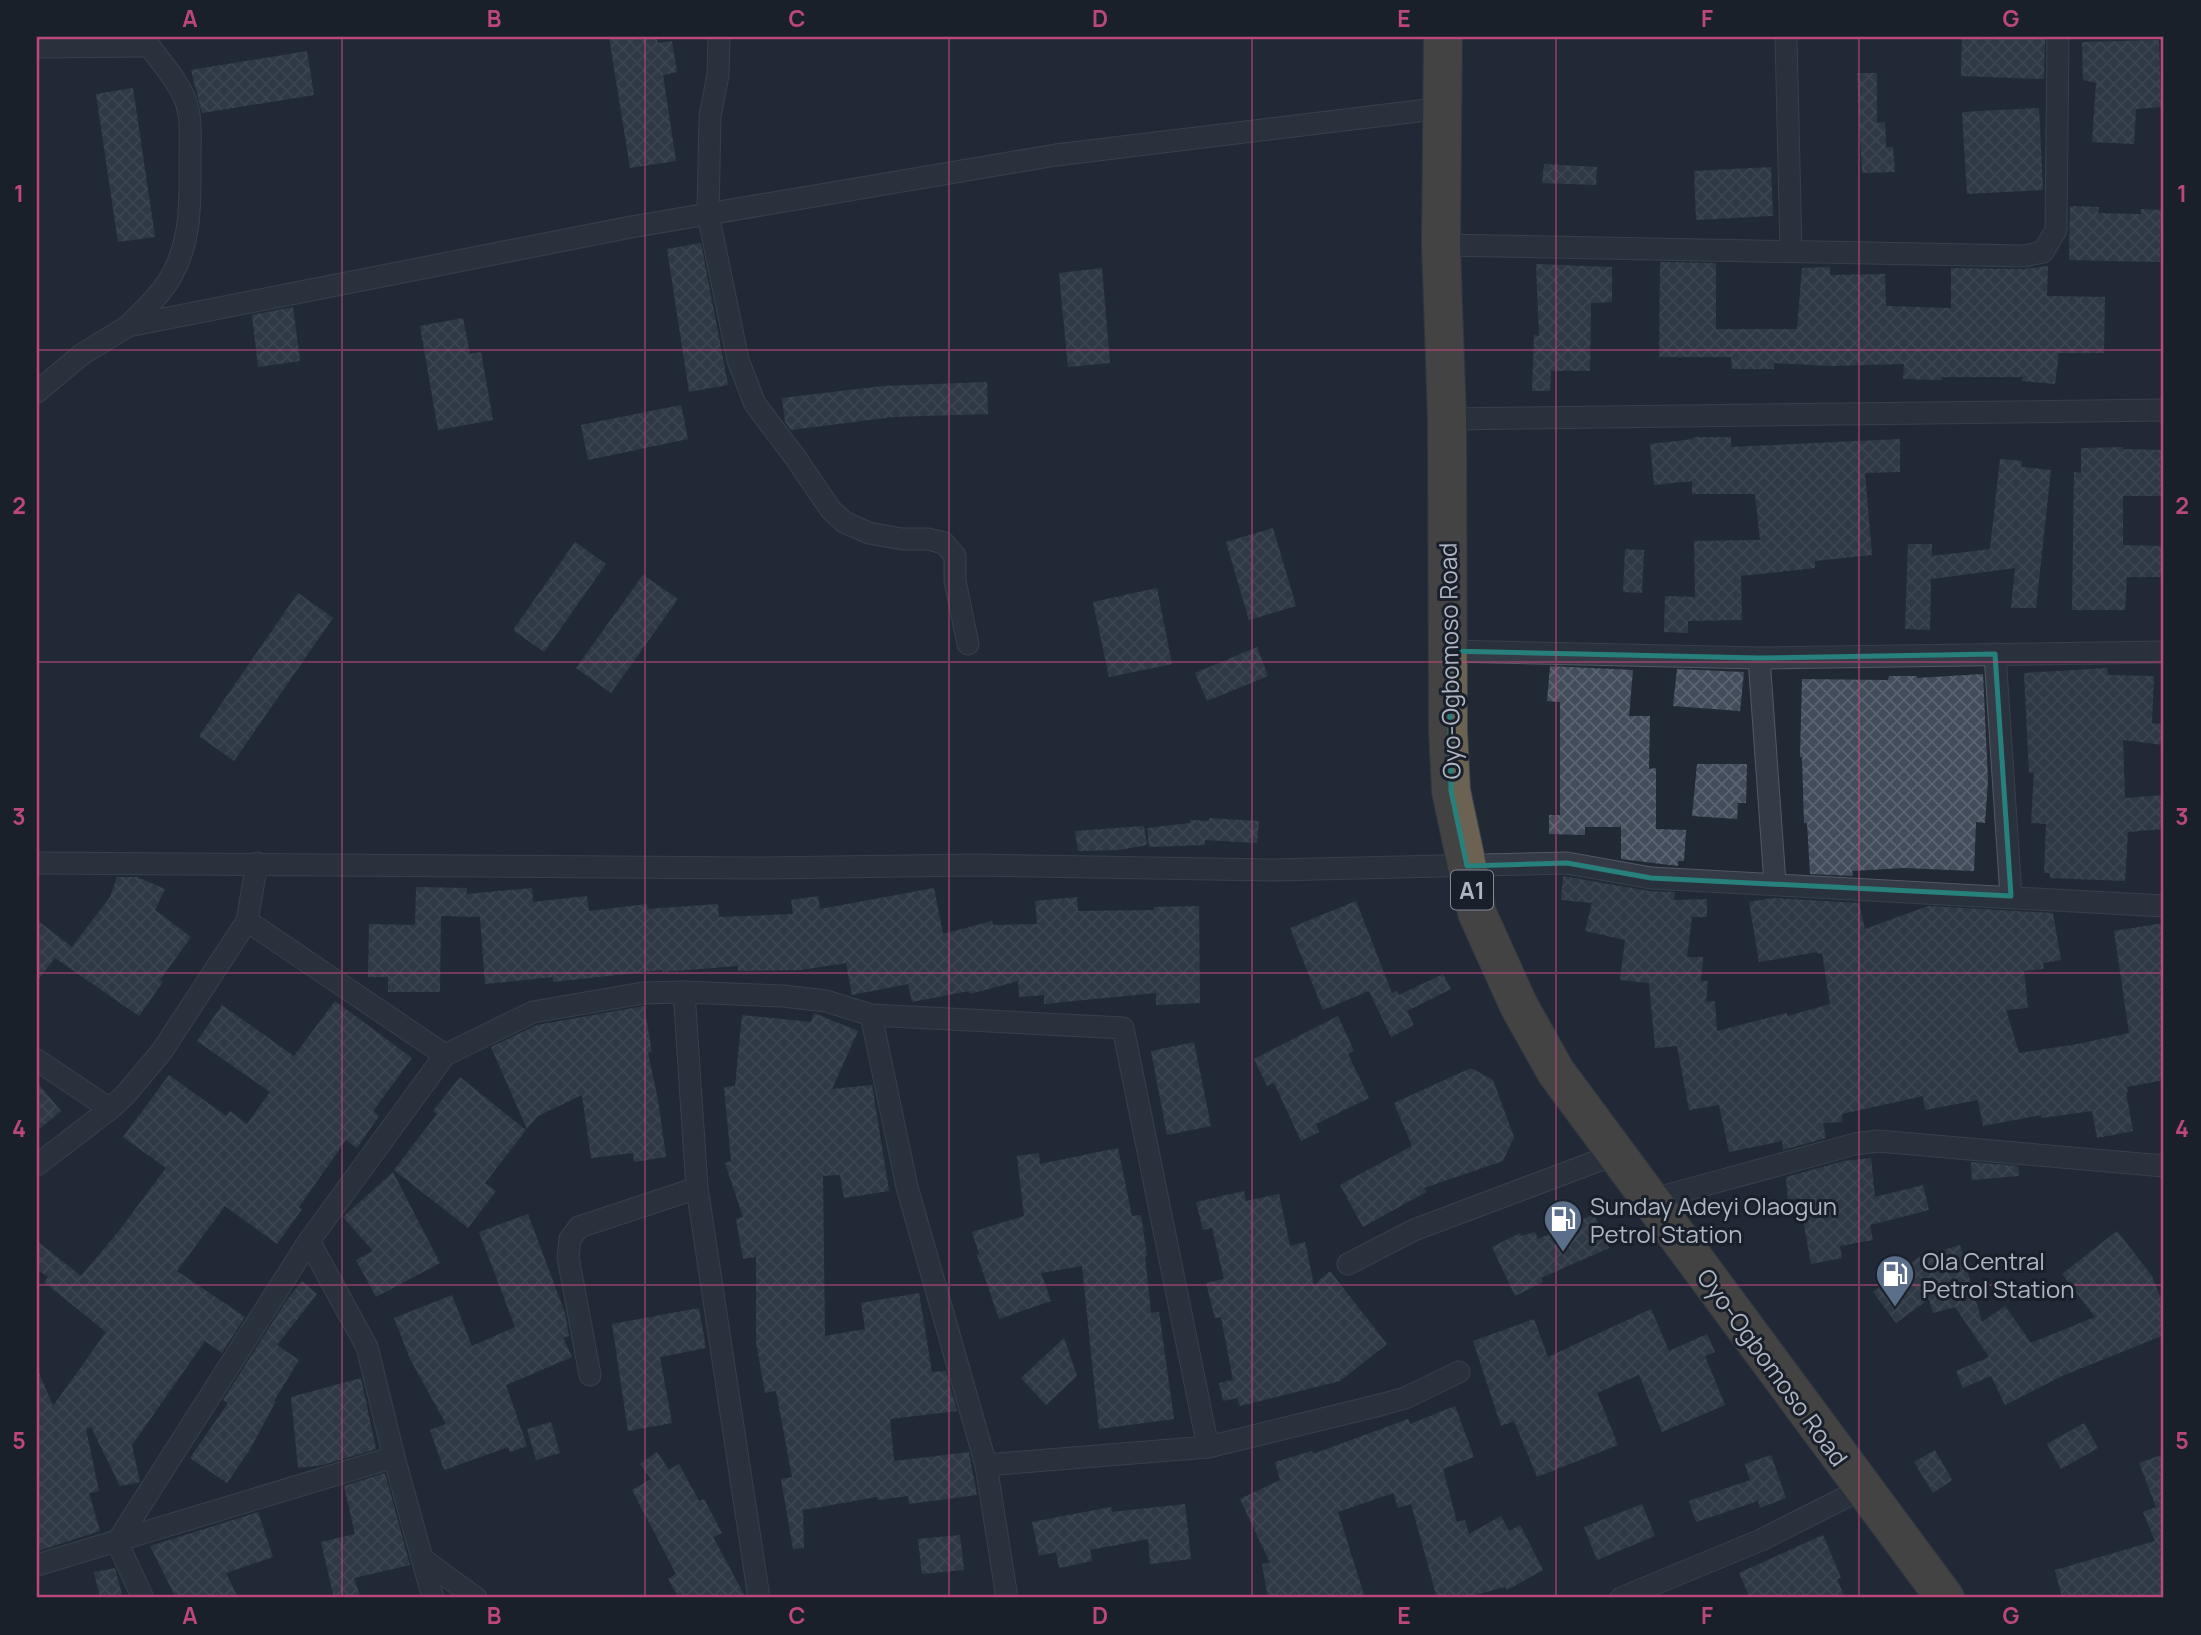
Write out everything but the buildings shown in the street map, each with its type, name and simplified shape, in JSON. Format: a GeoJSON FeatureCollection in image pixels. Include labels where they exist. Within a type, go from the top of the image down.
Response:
{"type":"FeatureCollection","features":[{"type":"Feature","properties":{"kind":"highway","name":"Oyo-Ogbomoso Road"},"geometry":{"type":"LineString","coordinates":[[1443,37],[1441,245],[1447,419],[1448,731],[1451,791],[1477,913],[1519,1006],[1556,1072],[1945,1598]]}},
{"type":"Feature","properties":{"kind":"street"},"geometry":{"type":"LineString","coordinates":[[719,37],[718,75],[710,117],[708,214],[738,360],[755,404],[831,510],[844,522],[869,533],[944,543],[954,556],[955,581],[968,644]]}},
{"type":"Feature","properties":{"kind":"street"},"geometry":{"type":"LineString","coordinates":[[1786,37],[1791,251]]}},
{"type":"Feature","properties":{"kind":"street"},"geometry":{"type":"LineString","coordinates":[[1441,245],[2024,256],[2043,252],[2056,230],[2058,37]]}},
{"type":"Feature","properties":{"kind":"street"},"geometry":{"type":"LineString","coordinates":[[37,47],[146,41],[168,68],[186,101],[190,132],[190,212],[185,243],[173,274],[154,300],[128,326],[81,355],[37,392]]}},
{"type":"Feature","properties":{"kind":"street"},"geometry":{"type":"LineString","coordinates":[[128,326],[708,214],[1056,155],[1443,108]]}},
{"type":"Feature","properties":{"kind":"street"},"geometry":{"type":"LineString","coordinates":[[1447,419],[2164,410]]}},
{"type":"Feature","properties":{"kind":"street"},"geometry":{"type":"LineString","coordinates":[[1449,651],[1759,657],[2164,652]]}},
{"type":"Feature","properties":{"kind":"street"},"geometry":{"type":"LineString","coordinates":[[1995,654],[2011,896]]}},
{"type":"Feature","properties":{"kind":"street"},"geometry":{"type":"LineString","coordinates":[[1759,657],[1775,883]]}},
{"type":"Feature","properties":{"kind":"street"},"geometry":{"type":"LineString","coordinates":[[37,863],[756,868],[975,865],[1274,870],[1567,863],[1651,878],[2164,906]]}},
{"type":"Feature","properties":{"kind":"street"},"geometry":{"type":"LineString","coordinates":[[37,1165],[127,1094],[162,1051],[247,921],[257,863]]}},
{"type":"Feature","properties":{"kind":"street"},"geometry":{"type":"LineString","coordinates":[[247,921],[445,1055]]}},
{"type":"Feature","properties":{"kind":"street"},"geometry":{"type":"LineString","coordinates":[[684,992],[697,1188],[760,1598]]}},
{"type":"Feature","properties":{"kind":"street"},"geometry":{"type":"LineString","coordinates":[[117,1542],[309,1241],[445,1055],[533,1012],[643,993],[783,996],[826,1001],[871,1015],[1123,1028],[1208,1447]]}},
{"type":"Feature","properties":{"kind":"street"},"geometry":{"type":"LineString","coordinates":[[871,1015],[908,1187],[986,1465],[1007,1598]]}},
{"type":"Feature","properties":{"kind":"street"},"geometry":{"type":"LineString","coordinates":[[37,1060],[110,1109]]}},
{"type":"Feature","properties":{"kind":"street"},"geometry":{"type":"LineString","coordinates":[[1650,1200],[1855,1144],[1878,1141],[2164,1166]]}},
{"type":"Feature","properties":{"kind":"street"},"geometry":{"type":"LineString","coordinates":[[1348,1264],[1414,1230],[1616,1154]]}},
{"type":"Feature","properties":{"kind":"street"},"geometry":{"type":"LineString","coordinates":[[590,1375],[568,1257],[570,1238],[579,1227],[697,1188]]}},
{"type":"Feature","properties":{"kind":"street"},"geometry":{"type":"LineString","coordinates":[[309,1241],[367,1347],[433,1598]]}},
{"type":"Feature","properties":{"kind":"street"},"geometry":{"type":"LineString","coordinates":[[986,1465],[1208,1447],[1405,1398],[1459,1372]]}},
{"type":"Feature","properties":{"kind":"street"},"geometry":{"type":"LineString","coordinates":[[37,1565],[394,1457]]}},
{"type":"Feature","properties":{"kind":"street"},"geometry":{"type":"LineString","coordinates":[[1621,1598],[1761,1540],[1862,1489]]}},
{"type":"Feature","properties":{"kind":"street"},"geometry":{"type":"LineString","coordinates":[[117,1542],[143,1598]]}},
{"type":"Feature","properties":{"kind":"street"},"geometry":{"type":"LineString","coordinates":[[424,1560],[476,1598]]}},
{"type":"Feature","properties":{"kind":"highlighted area"},"geometry":{"type":"Polygon","coordinates":[[[1449,651],[1759,658],[1995,654],[2011,896],[1651,878],[1567,863],[1467,866],[1451,791],[1449,651]]]}},
{"type":"Feature","properties":{"kind":"place","name":"Sunday Adeyi Olaogun Petrol Station"},"geometry":{"type":"Point","coordinates":[1563,1253]}},
{"type":"Feature","properties":{"kind":"place","name":"Ola Central Petrol Station"},"geometry":{"type":"Point","coordinates":[1895,1308]}}]}
